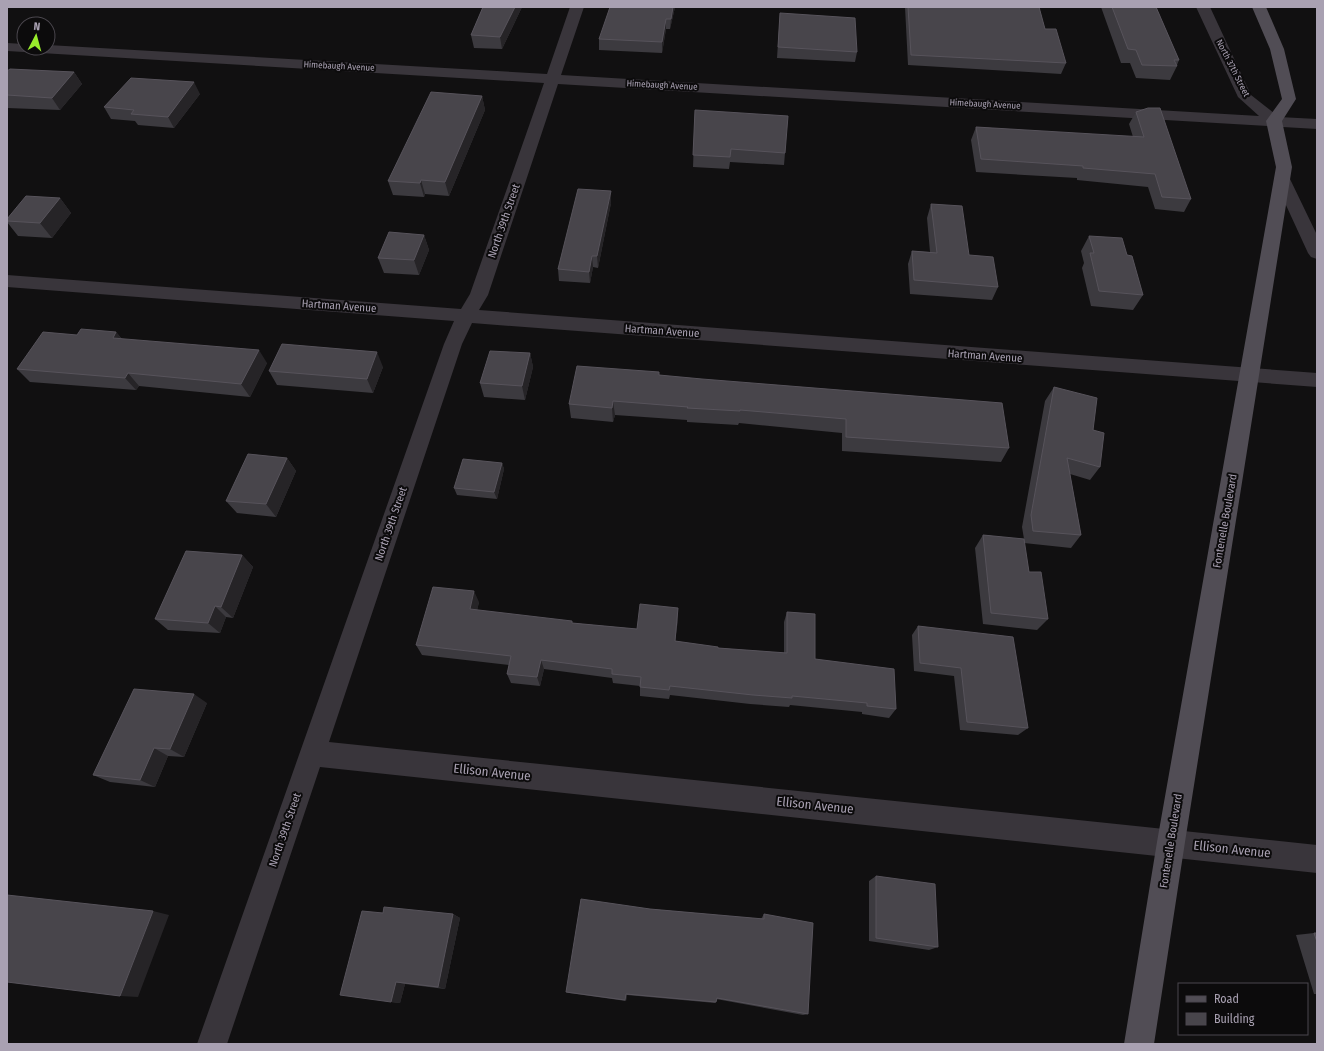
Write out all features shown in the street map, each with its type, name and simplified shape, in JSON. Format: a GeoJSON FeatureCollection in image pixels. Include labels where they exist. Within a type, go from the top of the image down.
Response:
{"type":"FeatureCollection","features":[{"type":"Feature","properties":{"kind":"main road"},"geometry":{"type":"LineString","coordinates":[[1259,7],[1277,49],[1289,99],[1274,122]]}},
{"type":"Feature","properties":{"kind":"main road","name":"Fontenelle Boulevard"},"geometry":{"type":"LineString","coordinates":[[1139,1044],[1170,842],[1284,167],[1274,122]]}},
{"type":"Feature","properties":{"kind":"street","name":"North 39th Street"},"geometry":{"type":"LineString","coordinates":[[212,1044],[453,344],[466,316],[479,295],[577,7]]}},
{"type":"Feature","properties":{"kind":"street","name":"North 37th Street"},"geometry":{"type":"LineString","coordinates":[[1203,7],[1245,97],[1274,122]]}},
{"type":"Feature","properties":{"kind":"street","name":"Himebaugh Avenue"},"geometry":{"type":"LineString","coordinates":[[7,47],[1317,124]]}},
{"type":"Feature","properties":{"kind":"street"},"geometry":{"type":"LineString","coordinates":[[1282,179],[1317,253]]}},
{"type":"Feature","properties":{"kind":"street","name":"Hartman Avenue"},"geometry":{"type":"LineString","coordinates":[[7,281],[1317,380]]}},
{"type":"Feature","properties":{"kind":"street","name":"Ellison Avenue"},"geometry":{"type":"LineString","coordinates":[[312,753],[1317,858]]}},
{"type":"Feature","properties":{"kind":"building"},"geometry":{"type":"Polygon","coordinates":[[[483,7],[515,7],[500,37],[471,35],[483,7]]]}},
{"type":"Feature","properties":{"kind":"building"},"geometry":{"type":"Polygon","coordinates":[[[610,7],[673,7],[671,19],[666,19],[662,42],[599,39],[610,7]]]}},
{"type":"Feature","properties":{"kind":"building"},"geometry":{"type":"Polygon","coordinates":[[[908,7],[1039,7],[1045,29],[1056,29],[1066,63],[911,55],[908,7]]]}},
{"type":"Feature","properties":{"kind":"building"},"geometry":{"type":"Polygon","coordinates":[[[1112,7],[1156,7],[1179,60],[1174,60],[1177,66],[1142,65],[1136,50],[1128,49],[1112,7]]]}},
{"type":"Feature","properties":{"kind":"building"},"geometry":{"type":"Polygon","coordinates":[[[780,13],[855,18],[857,52],[778,47],[780,13]]]}},
{"type":"Feature","properties":{"kind":"building"},"geometry":{"type":"Polygon","coordinates":[[[10,69],[74,72],[52,98],[7,95],[7,71],[10,69]]]}},
{"type":"Feature","properties":{"kind":"building"},"geometry":{"type":"Polygon","coordinates":[[[131,78],[194,82],[168,117],[131,114],[134,110],[104,107],[131,78]]]}},
{"type":"Feature","properties":{"kind":"building"},"geometry":{"type":"Polygon","coordinates":[[[431,92],[482,96],[445,182],[421,180],[420,183],[388,181],[431,92]]]}},
{"type":"Feature","properties":{"kind":"building"},"geometry":{"type":"Polygon","coordinates":[[[1148,108],[1160,108],[1191,199],[1162,197],[1155,174],[1083,168],[1083,166],[981,159],[976,127],[1144,137],[1136,112],[1148,108]]]}},
{"type":"Feature","properties":{"kind":"building"},"geometry":{"type":"Polygon","coordinates":[[[695,110],[788,116],[785,153],[731,149],[730,157],[693,155],[695,110]]]}},
{"type":"Feature","properties":{"kind":"building"},"geometry":{"type":"Polygon","coordinates":[[[578,189],[611,191],[597,256],[592,256],[589,272],[558,269],[578,189]]]}},
{"type":"Feature","properties":{"kind":"building"},"geometry":{"type":"Polygon","coordinates":[[[26,196],[60,198],[40,223],[7,221],[7,219],[26,196]]]}},
{"type":"Feature","properties":{"kind":"building"},"geometry":{"type":"Polygon","coordinates":[[[931,204],[962,206],[969,255],[993,257],[998,287],[914,280],[912,251],[937,253],[931,204]]]}},
{"type":"Feature","properties":{"kind":"building"},"geometry":{"type":"Polygon","coordinates":[[[389,232],[424,235],[414,260],[378,258],[389,232]]]}},
{"type":"Feature","properties":{"kind":"building"},"geometry":{"type":"Polygon","coordinates":[[[1089,236],[1122,238],[1127,255],[1132,256],[1143,295],[1099,291],[1090,253],[1094,253],[1089,236]]]}},
{"type":"Feature","properties":{"kind":"building"},"geometry":{"type":"Polygon","coordinates":[[[81,329],[116,332],[113,338],[259,350],[241,384],[128,373],[125,378],[17,369],[43,332],[77,335],[81,329]]]}},
{"type":"Feature","properties":{"kind":"building"},"geometry":{"type":"Polygon","coordinates":[[[282,344],[377,352],[367,379],[269,371],[282,344]]]}},
{"type":"Feature","properties":{"kind":"building"},"geometry":{"type":"Polygon","coordinates":[[[490,351],[530,353],[522,386],[480,383],[490,351]]]}},
{"type":"Feature","properties":{"kind":"building"},"geometry":{"type":"Polygon","coordinates":[[[577,366],[659,372],[659,375],[702,379],[1002,403],[1009,448],[846,437],[846,419],[740,410],[687,408],[688,407],[613,401],[612,408],[569,404],[577,366]]]}},
{"type":"Feature","properties":{"kind":"building"},"geometry":{"type":"Polygon","coordinates":[[[1054,387],[1097,398],[1093,430],[1104,433],[1100,467],[1067,458],[1081,535],[1033,531],[1031,515],[1054,387]]]}},
{"type":"Feature","properties":{"kind":"building"},"geometry":{"type":"Polygon","coordinates":[[[248,454],[287,458],[266,504],[226,501],[248,454]]]}},
{"type":"Feature","properties":{"kind":"building"},"geometry":{"type":"Polygon","coordinates":[[[463,459],[502,463],[494,492],[454,488],[463,459]]]}},
{"type":"Feature","properties":{"kind":"building"},"geometry":{"type":"Polygon","coordinates":[[[983,535],[1024,539],[1029,572],[1041,572],[1048,619],[991,613],[983,535]]]}},
{"type":"Feature","properties":{"kind":"building"},"geometry":{"type":"Polygon","coordinates":[[[186,551],[242,555],[221,607],[215,606],[208,623],[155,619],[186,551]]]}},
{"type":"Feature","properties":{"kind":"building"},"geometry":{"type":"Polygon","coordinates":[[[433,587],[474,591],[470,609],[572,621],[572,623],[637,629],[640,604],[678,608],[675,641],[718,648],[787,653],[787,612],[815,614],[815,659],[894,669],[896,709],[867,706],[867,703],[792,696],[792,698],[753,695],[670,686],[669,690],[640,687],[641,677],[612,674],[612,669],[541,660],[537,677],[507,674],[511,656],[416,645],[433,587]]]}},
{"type":"Feature","properties":{"kind":"building"},"geometry":{"type":"Polygon","coordinates":[[[918,626],[1013,637],[1028,728],[967,722],[961,668],[920,663],[918,626]]]}},
{"type":"Feature","properties":{"kind":"building"},"geometry":{"type":"Polygon","coordinates":[[[134,689],[194,694],[170,749],[154,748],[140,780],[93,775],[134,689]]]}},
{"type":"Feature","properties":{"kind":"building"},"geometry":{"type":"Polygon","coordinates":[[[876,876],[935,884],[938,947],[876,938],[876,876]]]}},
{"type":"Feature","properties":{"kind":"building"},"geometry":{"type":"Polygon","coordinates":[[[7,895],[153,911],[120,996],[7,982],[7,895]]]}},
{"type":"Feature","properties":{"kind":"building"},"geometry":{"type":"Polygon","coordinates":[[[581,899],[650,909],[764,919],[764,914],[813,923],[808,1014],[717,998],[716,1002],[626,994],[625,1000],[566,992],[581,899]]]}},
{"type":"Feature","properties":{"kind":"building"},"geometry":{"type":"Polygon","coordinates":[[[384,907],[453,914],[438,987],[396,982],[391,1002],[340,995],[362,911],[383,913],[384,907]]]}},
{"type":"Feature","properties":{"kind":"building"},"geometry":{"type":"Polygon","coordinates":[[[1314,933],[1317,933],[1317,942],[1314,933]]]}}]}
